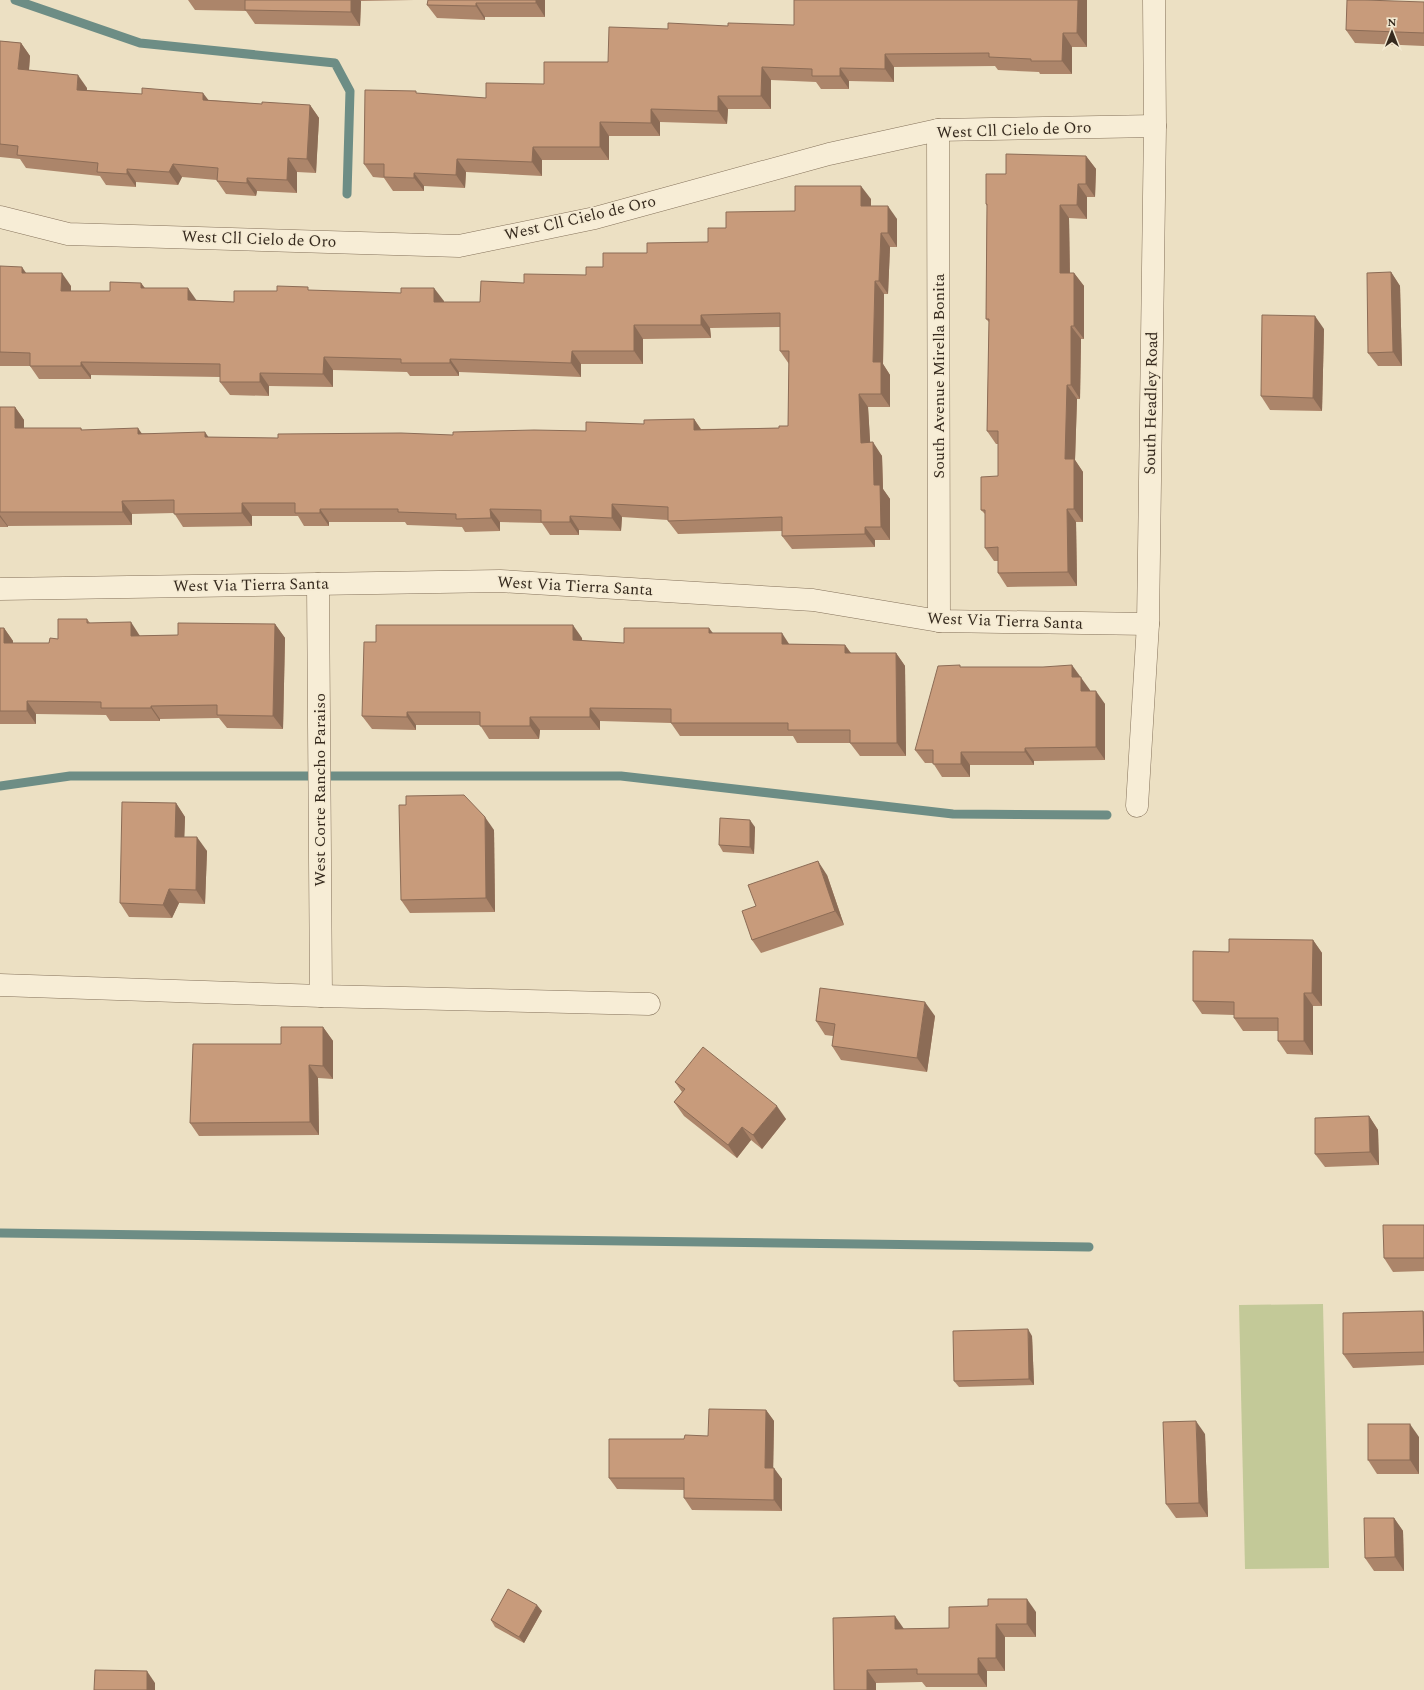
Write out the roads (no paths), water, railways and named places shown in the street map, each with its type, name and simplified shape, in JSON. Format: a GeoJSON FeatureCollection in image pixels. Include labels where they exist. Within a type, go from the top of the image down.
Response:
{"type":"FeatureCollection","features":[{"type":"Feature","properties":{"kind":"street","name":"South Headley Road"},"geometry":{"type":"LineString","coordinates":[[1137,806],[1148,624],[1155,126],[1154,0]]}},
{"type":"Feature","properties":{"kind":"street","name":"West Cll Cielo de Oro"},"geometry":{"type":"LineString","coordinates":[[0,217],[68,234],[459,246],[596,218],[829,154],[938,130],[1155,126]]}},
{"type":"Feature","properties":{"kind":"street","name":"South Avenue Mirella Bonita"},"geometry":{"type":"LineString","coordinates":[[938,130],[939,621]]}},
{"type":"Feature","properties":{"kind":"street","name":"West Via Tierra Santa"},"geometry":{"type":"LineString","coordinates":[[0,589],[500,581],[813,600],[939,621],[1148,624]]}},
{"type":"Feature","properties":{"kind":"street","name":"West Corte Rancho Paraiso"},"geometry":{"type":"LineString","coordinates":[[318,584],[321,996]]}},
{"type":"Feature","properties":{"kind":"street"},"geometry":{"type":"LineString","coordinates":[[0,985],[321,996],[648,1004]]}},
{"type":"Feature","properties":{"kind":"waterway"},"geometry":{"type":"LineString","coordinates":[[15,0],[140,43],[335,63],[350,91],[347,194]]}},
{"type":"Feature","properties":{"kind":"waterway"},"geometry":{"type":"LineString","coordinates":[[0,786],[70,776],[621,776],[953,814],[1107,815]]}},
{"type":"Feature","properties":{"kind":"waterway"},"geometry":{"type":"LineString","coordinates":[[0,1233],[1089,1247]]}}]}
